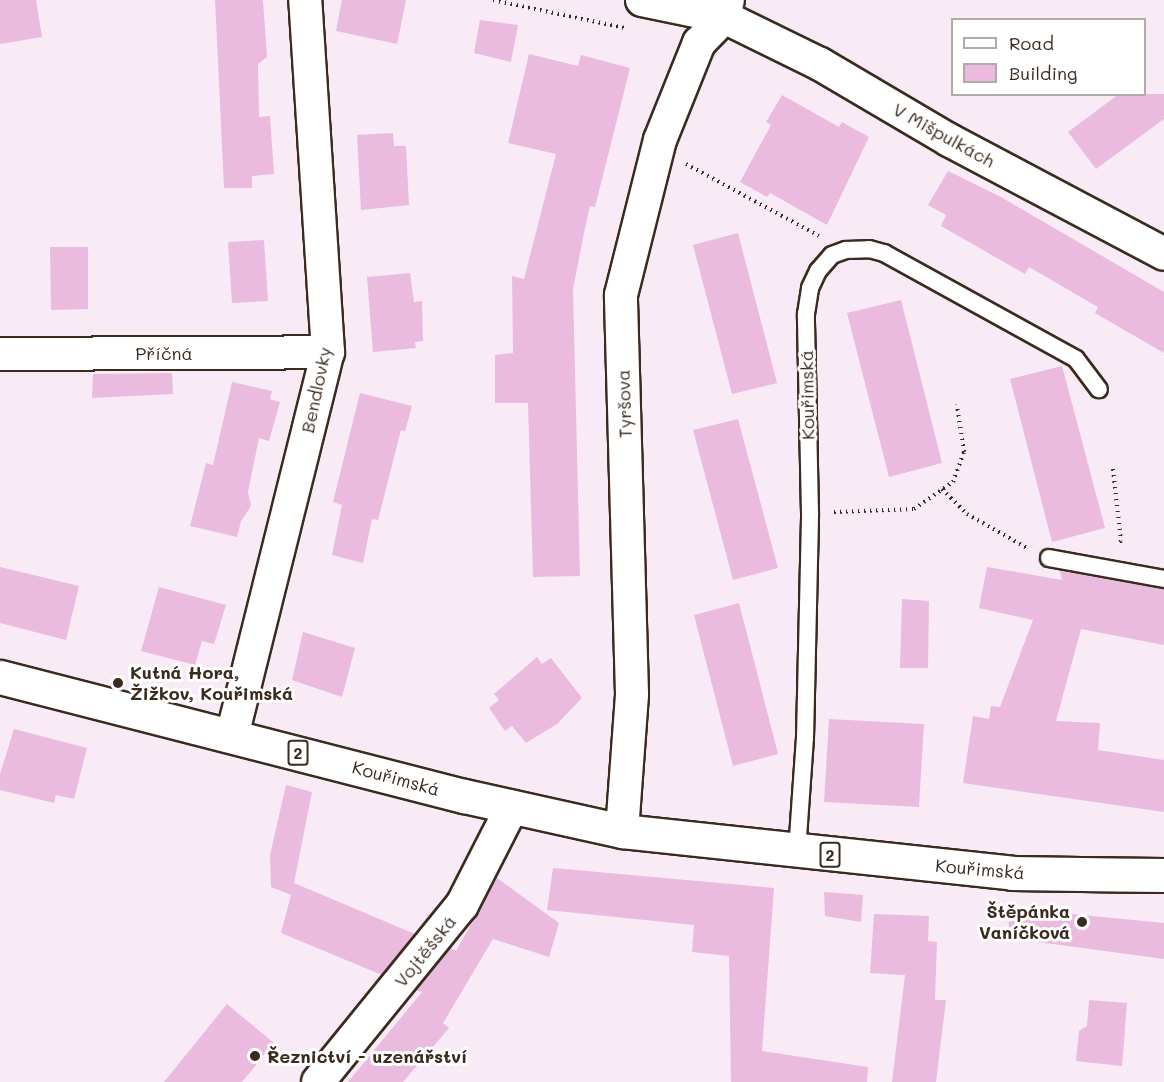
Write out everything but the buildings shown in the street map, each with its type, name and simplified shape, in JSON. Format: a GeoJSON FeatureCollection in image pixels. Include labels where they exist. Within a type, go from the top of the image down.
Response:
{"type":"FeatureCollection","features":[{"type":"Feature","properties":{"kind":"main road","name":"Kouřimská"},"geometry":{"type":"LineString","coordinates":[[0,677],[512,807],[622,831],[797,852],[1012,873],[1164,875]]}},
{"type":"Feature","properties":{"kind":"street","name":"Bendlovky"},"geometry":{"type":"LineString","coordinates":[[232,736],[328,352],[305,0]]}},
{"type":"Feature","properties":{"kind":"street","name":"V Mišpulkách"},"geometry":{"type":"LineString","coordinates":[[642,0],[726,8],[949,140],[1164,254]]}},
{"type":"Feature","properties":{"kind":"street","name":"Tyršova"},"geometry":{"type":"LineString","coordinates":[[622,831],[632,694],[621,295],[660,140],[699,43],[726,8]]}},
{"type":"Feature","properties":{"kind":"street","name":"Příčná"},"geometry":{"type":"LineString","coordinates":[[0,354],[328,352]]}},
{"type":"Feature","properties":{"kind":"street","name":"Vojtěšská"},"geometry":{"type":"LineString","coordinates":[[318,1082],[462,905],[512,807]]}},
{"type":"Feature","properties":{"kind":"lane"},"geometry":{"type":"LineString","coordinates":[[846,250],[869,249],[884,253],[1024,327],[1076,359],[1099,388]]}},
{"type":"Feature","properties":{"kind":"lane","name":"Kouřimská"},"geometry":{"type":"LineString","coordinates":[[797,852],[806,738],[810,513],[806,314],[810,288],[818,270],[832,255],[846,250]]}},
{"type":"Feature","properties":{"kind":"lane"},"geometry":{"type":"LineString","coordinates":[[1049,558],[1164,579]]}},
{"type":"Feature","properties":{"kind":"path"},"geometry":{"type":"LineString","coordinates":[[493,0],[632,29]]}},
{"type":"Feature","properties":{"kind":"path"},"geometry":{"type":"LineString","coordinates":[[660,140],[692,170],[846,250]]}},
{"type":"Feature","properties":{"kind":"path"},"geometry":{"type":"LineString","coordinates":[[810,513],[915,509],[953,482],[964,452],[957,405]]}},
{"type":"Feature","properties":{"kind":"path"},"geometry":{"type":"LineString","coordinates":[[1111,554],[1122,541],[1113,470]]}},
{"type":"Feature","properties":{"kind":"path"},"geometry":{"type":"LineString","coordinates":[[942,489],[967,514],[1002,537],[1049,558]]}},
{"type":"Feature","properties":{"kind":"place","name":"Kutná Hora, Žižkov, Kouřimská"},"geometry":{"type":"Point","coordinates":[118,683]}},
{"type":"Feature","properties":{"kind":"place","name":"Štěpánka Vaníčková"},"geometry":{"type":"Point","coordinates":[1082,922]}},
{"type":"Feature","properties":{"kind":"place","name":"Řeznictví - uzenářství"},"geometry":{"type":"Point","coordinates":[255,1056]}}]}
